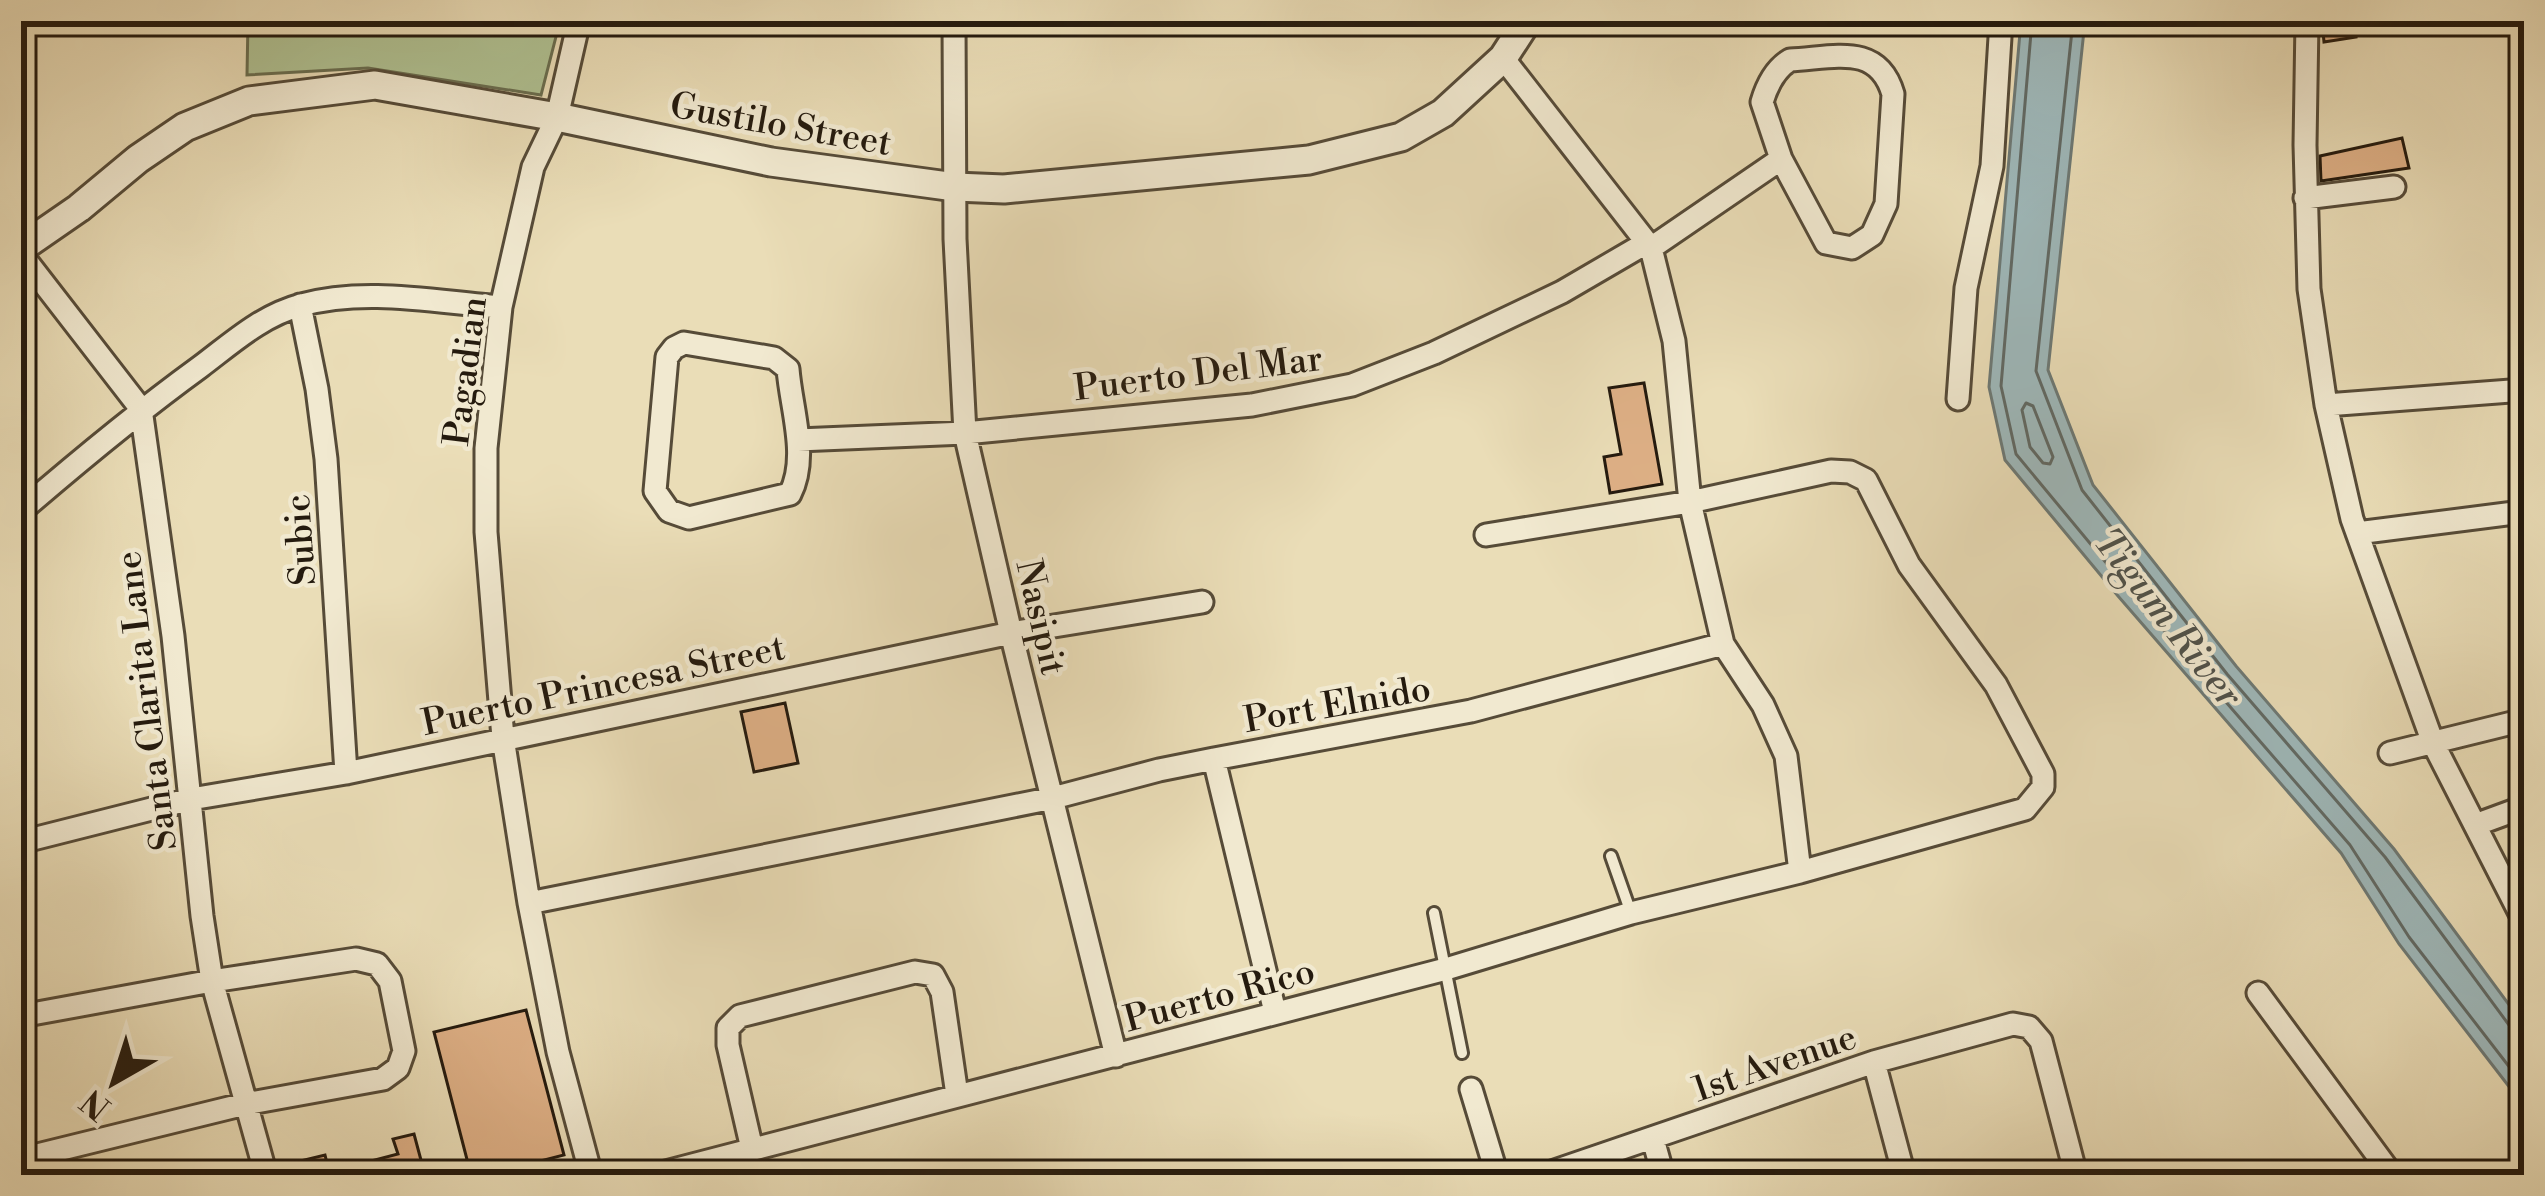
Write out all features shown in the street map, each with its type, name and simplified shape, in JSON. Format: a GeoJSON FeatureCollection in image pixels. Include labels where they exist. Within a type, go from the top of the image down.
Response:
{"type":"FeatureCollection","features":[{"type":"Feature","properties":{"kind":"street","name":"Pagadian"},"geometry":{"type":"LineString","coordinates":[[579,21],[557,117],[533,166],[501,307],[486,448],[486,532],[502,738],[558,1052],[591,1175]]}},
{"type":"Feature","properties":{"kind":"street"},"geometry":{"type":"LineString","coordinates":[[955,21],[955,187]]}},
{"type":"Feature","properties":{"kind":"street","name":"Gustilo Street"},"geometry":{"type":"LineString","coordinates":[[21,251],[185,127],[249,101],[375,86],[557,117],[771,162],[955,187],[1004,189],[1309,160],[1401,136],[1443,113],[1503,58],[1527,21]]}},
{"type":"Feature","properties":{"kind":"street"},"geometry":{"type":"LineString","coordinates":[[1958,400],[1966,288],[1992,166],[2001,21]]}},
{"type":"Feature","properties":{"kind":"street"},"geometry":{"type":"LineString","coordinates":[[2307,21],[2309,290],[2326,405],[2357,533],[2433,743],[2524,921]]}},
{"type":"Feature","properties":{"kind":"street"},"geometry":{"type":"LineString","coordinates":[[2433,21],[2524,23]]}},
{"type":"Feature","properties":{"kind":"street"},"geometry":{"type":"LineString","coordinates":[[1860,57],[1876,63],[1893,94],[1886,204],[1872,235],[1852,248],[1826,243],[1780,159],[1762,102],[1782,65],[1790,60],[1860,57]]}},
{"type":"Feature","properties":{"kind":"street"},"geometry":{"type":"LineString","coordinates":[[1503,58],[1648,246],[1674,341],[1690,502],[1723,644],[1763,705],[1786,756],[1800,872]]}},
{"type":"Feature","properties":{"kind":"street","name":"Puerto Del Mar"},"geometry":{"type":"LineString","coordinates":[[799,440],[965,433],[1252,405],[1352,385],[1434,353],[1562,292],[1648,246],[1780,159]]}},
{"type":"Feature","properties":{"kind":"street","name":"Nasipit"},"geometry":{"type":"LineString","coordinates":[[955,187],[965,433],[1116,1055]]}},
{"type":"Feature","properties":{"kind":"street"},"geometry":{"type":"LineString","coordinates":[[2306,198],[2394,187]]}},
{"type":"Feature","properties":{"kind":"street"},"geometry":{"type":"LineString","coordinates":[[21,251],[142,409]]}},
{"type":"Feature","properties":{"kind":"street"},"geometry":{"type":"LineString","coordinates":[[21,511],[142,409],[252,326],[300,305],[405,297],[501,307]]}},
{"type":"Feature","properties":{"kind":"street","name":"Subic"},"geometry":{"type":"LineString","coordinates":[[300,305],[326,459],[346,773]]}},
{"type":"Feature","properties":{"kind":"street"},"geometry":{"type":"LineString","coordinates":[[684,344],[774,358],[788,369],[799,440],[796,483],[790,494],[689,518],[669,511],[655,491],[668,357],[674,348],[684,344]]}},
{"type":"Feature","properties":{"kind":"street"},"geometry":{"type":"LineString","coordinates":[[2326,405],[2524,390]]}},
{"type":"Feature","properties":{"kind":"street","name":"Santa Clarita Lane"},"geometry":{"type":"LineString","coordinates":[[142,409],[212,981],[266,1175]]}},
{"type":"Feature","properties":{"kind":"street","name":"Puerto Rico"},"geometry":{"type":"LineString","coordinates":[[654,1175],[1446,969],[1631,913],[2025,809],[2036,799],[2043,774],[1996,685],[1910,565],[1866,480],[1831,470],[1690,502]]}},
{"type":"Feature","properties":{"kind":"street"},"geometry":{"type":"LineString","coordinates":[[1486,535],[1690,502]]}},
{"type":"Feature","properties":{"kind":"street"},"geometry":{"type":"LineString","coordinates":[[2357,533],[2522,512]]}},
{"type":"Feature","properties":{"kind":"street","name":"Puerto Princesa Street"},"geometry":{"type":"LineString","coordinates":[[21,842],[190,799],[346,773],[1011,633],[1202,602]]}},
{"type":"Feature","properties":{"kind":"street","name":"Port Elnido"},"geometry":{"type":"LineString","coordinates":[[1275,1012],[1214,759],[1471,711],[1723,644]]}},
{"type":"Feature","properties":{"kind":"street"},"geometry":{"type":"LineString","coordinates":[[2390,754],[2524,720]]}},
{"type":"Feature","properties":{"kind":"street"},"geometry":{"type":"LineString","coordinates":[[529,903],[1053,798],[1214,759]]}},
{"type":"Feature","properties":{"kind":"street"},"geometry":{"type":"LineString","coordinates":[[2475,825],[2524,807]]}},
{"type":"Feature","properties":{"kind":"street"},"geometry":{"type":"LineString","coordinates":[[21,1016],[356,958],[377,964],[390,981],[404,1051],[398,1068],[383,1078],[245,1104],[21,1159]]}},
{"type":"Feature","properties":{"kind":"street"},"geometry":{"type":"LineString","coordinates":[[752,1149],[728,1045],[728,1028],[740,1016],[915,972],[933,975],[942,992],[957,1095]]}},
{"type":"Feature","properties":{"kind":"street"},"geometry":{"type":"LineString","coordinates":[[2258,993],[2392,1175]]}},
{"type":"Feature","properties":{"kind":"street","name":"1st Avenue"},"geometry":{"type":"LineString","coordinates":[[1543,1175],[1874,1062],[2013,1024],[2029,1027],[2041,1041],[2076,1175]]}},
{"type":"Feature","properties":{"kind":"street"},"geometry":{"type":"LineString","coordinates":[[1874,1062],[1904,1175]]}},
{"type":"Feature","properties":{"kind":"street"},"geometry":{"type":"LineString","coordinates":[[1472,1089],[1497,1175]]}},
{"type":"Feature","properties":{"kind":"street"},"geometry":{"type":"LineString","coordinates":[[1653,1139],[1663,1175]]}},
{"type":"Feature","properties":{"kind":"lane"},"geometry":{"type":"LineString","coordinates":[[1611,856],[1631,913]]}},
{"type":"Feature","properties":{"kind":"lane"},"geometry":{"type":"LineString","coordinates":[[1434,913],[1462,1053]]}},
{"type":"Feature","properties":{"kind":"green space"},"geometry":{"type":"Polygon","coordinates":[[[248,21],[560,21],[541,95],[368,68],[247,75],[248,21]]]}},
{"type":"Feature","properties":{"kind":"water","name":"Tigum River"},"geometry":{"type":"Polygon","coordinates":[[[2021,21],[2085,21],[2048,370],[2093,485],[2236,666],[2394,849],[2524,1025],[2524,1106],[2399,944],[2341,853],[2005,460],[1989,387],[2021,21]]]}},
{"type":"Feature","properties":{"kind":"building"},"geometry":{"type":"Polygon","coordinates":[[[2322,21],[2354,21],[2356,37],[2324,42],[2322,21]]]}},
{"type":"Feature","properties":{"kind":"building"},"geometry":{"type":"Polygon","coordinates":[[[2402,138],[2409,168],[2321,181],[2320,156],[2402,138]]]}},
{"type":"Feature","properties":{"kind":"building"},"geometry":{"type":"Polygon","coordinates":[[[1644,383],[1662,484],[1610,493],[1604,457],[1621,454],[1609,388],[1644,383]]]}},
{"type":"Feature","properties":{"kind":"building"},"geometry":{"type":"Polygon","coordinates":[[[785,703],[798,763],[754,772],[741,712],[785,703]]]}},
{"type":"Feature","properties":{"kind":"building"},"geometry":{"type":"Polygon","coordinates":[[[526,1010],[564,1155],[471,1175],[434,1032],[526,1010]]]}},
{"type":"Feature","properties":{"kind":"building"},"geometry":{"type":"Polygon","coordinates":[[[414,1134],[425,1175],[341,1175],[340,1169],[398,1154],[393,1139],[414,1134]]]}},
{"type":"Feature","properties":{"kind":"building"},"geometry":{"type":"Polygon","coordinates":[[[325,1155],[330,1175],[307,1175],[304,1160],[325,1155]]]}}]}
